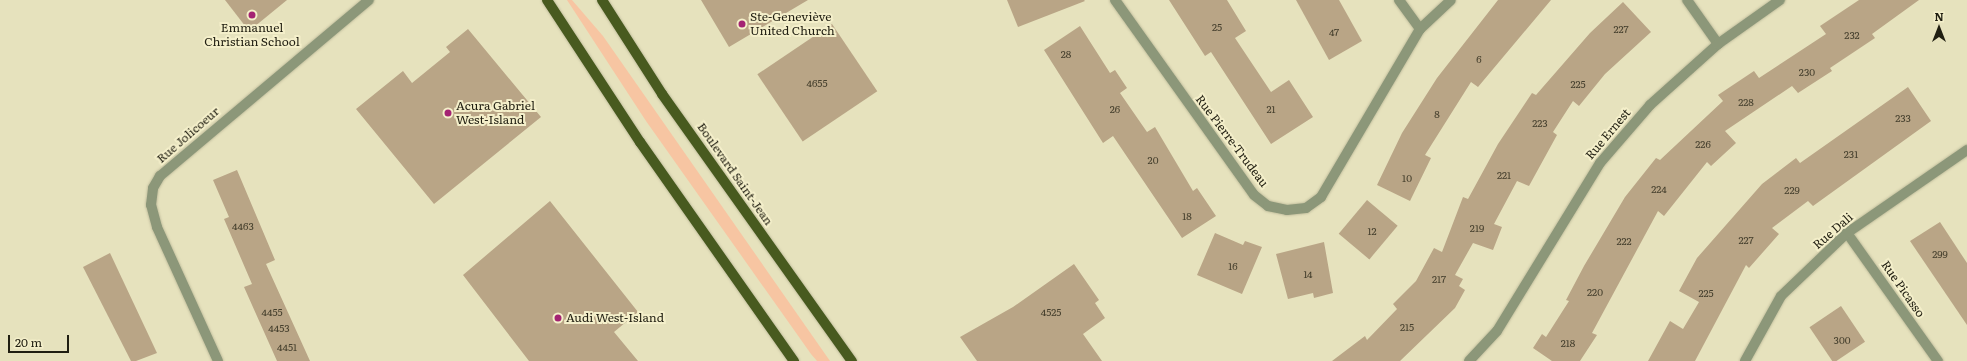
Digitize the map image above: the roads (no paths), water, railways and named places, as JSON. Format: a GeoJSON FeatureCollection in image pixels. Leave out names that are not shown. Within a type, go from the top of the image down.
{"type":"FeatureCollection","features":[{"type":"Feature","properties":{"kind":"main road"},"geometry":{"type":"LineString","coordinates":[[547,0],[644,148],[794,361]]}},
{"type":"Feature","properties":{"kind":"main road","name":"Boulevard Saint-Jean"},"geometry":{"type":"LineString","coordinates":[[602,0],[662,94],[852,361]]}},
{"type":"Feature","properties":{"kind":"street","name":"Rue Jolicoeur"},"geometry":{"type":"LineString","coordinates":[[218,361],[157,227],[151,205],[153,188],[160,176],[369,0]]}},
{"type":"Feature","properties":{"kind":"street","name":"Rue Pierre-Trudeau"},"geometry":{"type":"LineString","coordinates":[[1115,0],[1254,194],[1268,206],[1287,210],[1306,208],[1321,197],[1420,29],[1451,0]]}},
{"type":"Feature","properties":{"kind":"street"},"geometry":{"type":"LineString","coordinates":[[1399,0],[1420,29]]}},
{"type":"Feature","properties":{"kind":"street"},"geometry":{"type":"LineString","coordinates":[[1687,0],[1718,44]]}},
{"type":"Feature","properties":{"kind":"street","name":"Rue Ernest"},"geometry":{"type":"LineString","coordinates":[[1469,361],[1498,331],[1600,163],[1650,105],[1718,44],[1780,0]]}},
{"type":"Feature","properties":{"kind":"street","name":"Rue Dali"},"geometry":{"type":"LineString","coordinates":[[1745,361],[1781,296],[1847,233],[1967,150]]}},
{"type":"Feature","properties":{"kind":"street","name":"Rue Picasso"},"geometry":{"type":"LineString","coordinates":[[1847,233],[1938,361]]}},
{"type":"Feature","properties":{"kind":"place","name":"Emmanuel Christian School"},"geometry":{"type":"Point","coordinates":[252,15]}},
{"type":"Feature","properties":{"kind":"place","name":"Ste-Geneviève United Church"},"geometry":{"type":"Point","coordinates":[742,24]}},
{"type":"Feature","properties":{"kind":"place","name":"Acura Gabriel West-Island"},"geometry":{"type":"Point","coordinates":[448,113]}},
{"type":"Feature","properties":{"kind":"place","name":"Audi West-Island"},"geometry":{"type":"Point","coordinates":[558,318]}}]}
